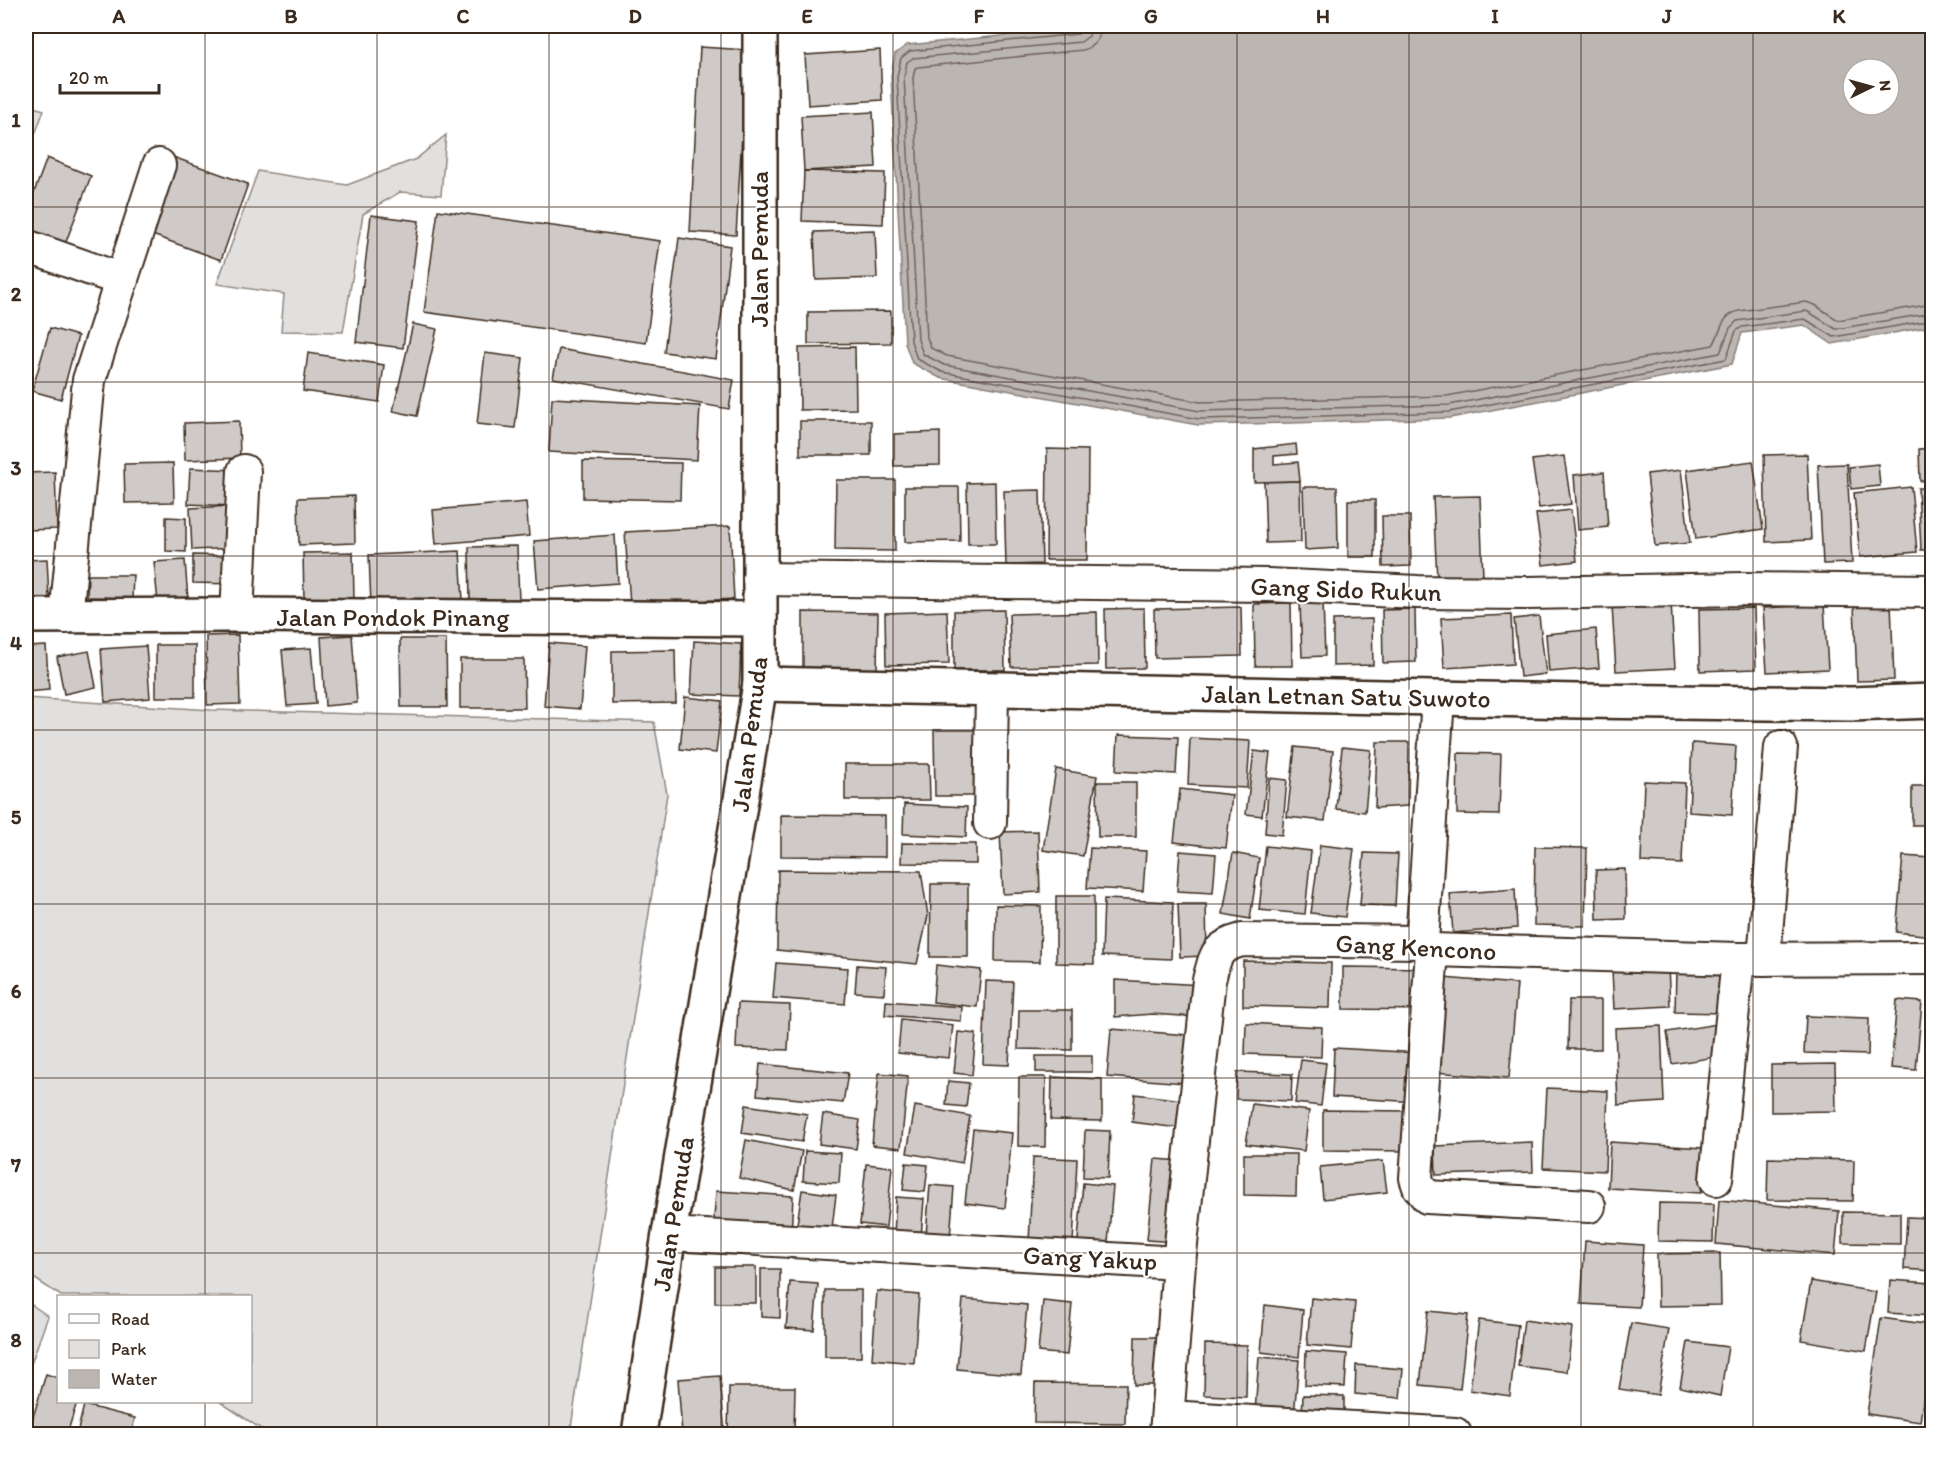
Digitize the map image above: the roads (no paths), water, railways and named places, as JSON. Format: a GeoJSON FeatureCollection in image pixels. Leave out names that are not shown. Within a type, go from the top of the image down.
{"type":"FeatureCollection","features":[{"type":"Feature","properties":{"kind":"main road","name":"Jalan Pemuda"},"geometry":{"type":"LineString","coordinates":[[639,1434],[669,1234],[760,684],[760,26]]}},
{"type":"Feature","properties":{"kind":"main road","name":"Jalan Pondok Pinang"},"geometry":{"type":"LineString","coordinates":[[26,616],[237,615],[760,619]]}},
{"type":"Feature","properties":{"kind":"main road","name":"Jalan Letnan Satu Suwoto"},"geometry":{"type":"LineString","coordinates":[[760,684],[1851,704],[1932,701]]}},
{"type":"Feature","properties":{"kind":"street"},"geometry":{"type":"LineString","coordinates":[[66,616],[89,380],[159,165]]}},
{"type":"Feature","properties":{"kind":"street"},"geometry":{"type":"LineString","coordinates":[[26,246],[122,280]]}},
{"type":"Feature","properties":{"kind":"street"},"geometry":{"type":"LineString","coordinates":[[237,615],[244,471]]}},
{"type":"Feature","properties":{"kind":"street","name":"Gang Sido Rukun"},"geometry":{"type":"LineString","coordinates":[[759,579],[1268,585],[1527,593],[1744,589],[1932,591]]}},
{"type":"Feature","properties":{"kind":"street"},"geometry":{"type":"LineString","coordinates":[[990,823],[993,690]]}},
{"type":"Feature","properties":{"kind":"street"},"geometry":{"type":"LineString","coordinates":[[1438,698],[1416,1178],[1419,1187],[1427,1197],[1589,1206]]}},
{"type":"Feature","properties":{"kind":"street"},"geometry":{"type":"LineString","coordinates":[[1716,1179],[1751,959],[1781,747]]}},
{"type":"Feature","properties":{"kind":"street","name":"Gang Kencono"},"geometry":{"type":"LineString","coordinates":[[1179,1263],[1209,980],[1215,957],[1225,945],[1242,940],[1751,959],[1932,958]]}},
{"type":"Feature","properties":{"kind":"street","name":"Gang Yakup"},"geometry":{"type":"LineString","coordinates":[[669,1234],[1179,1263],[1167,1426],[1455,1434]]}},
{"type":"Feature","properties":{"kind":"water"},"geometry":{"type":"Polygon","coordinates":[[[1108,26],[1932,26],[1932,326],[1832,344],[1804,325],[1742,333],[1732,364],[1450,418],[1198,425],[940,378],[912,363],[905,343],[891,76],[895,54],[907,45],[1108,26]]]}}]}
